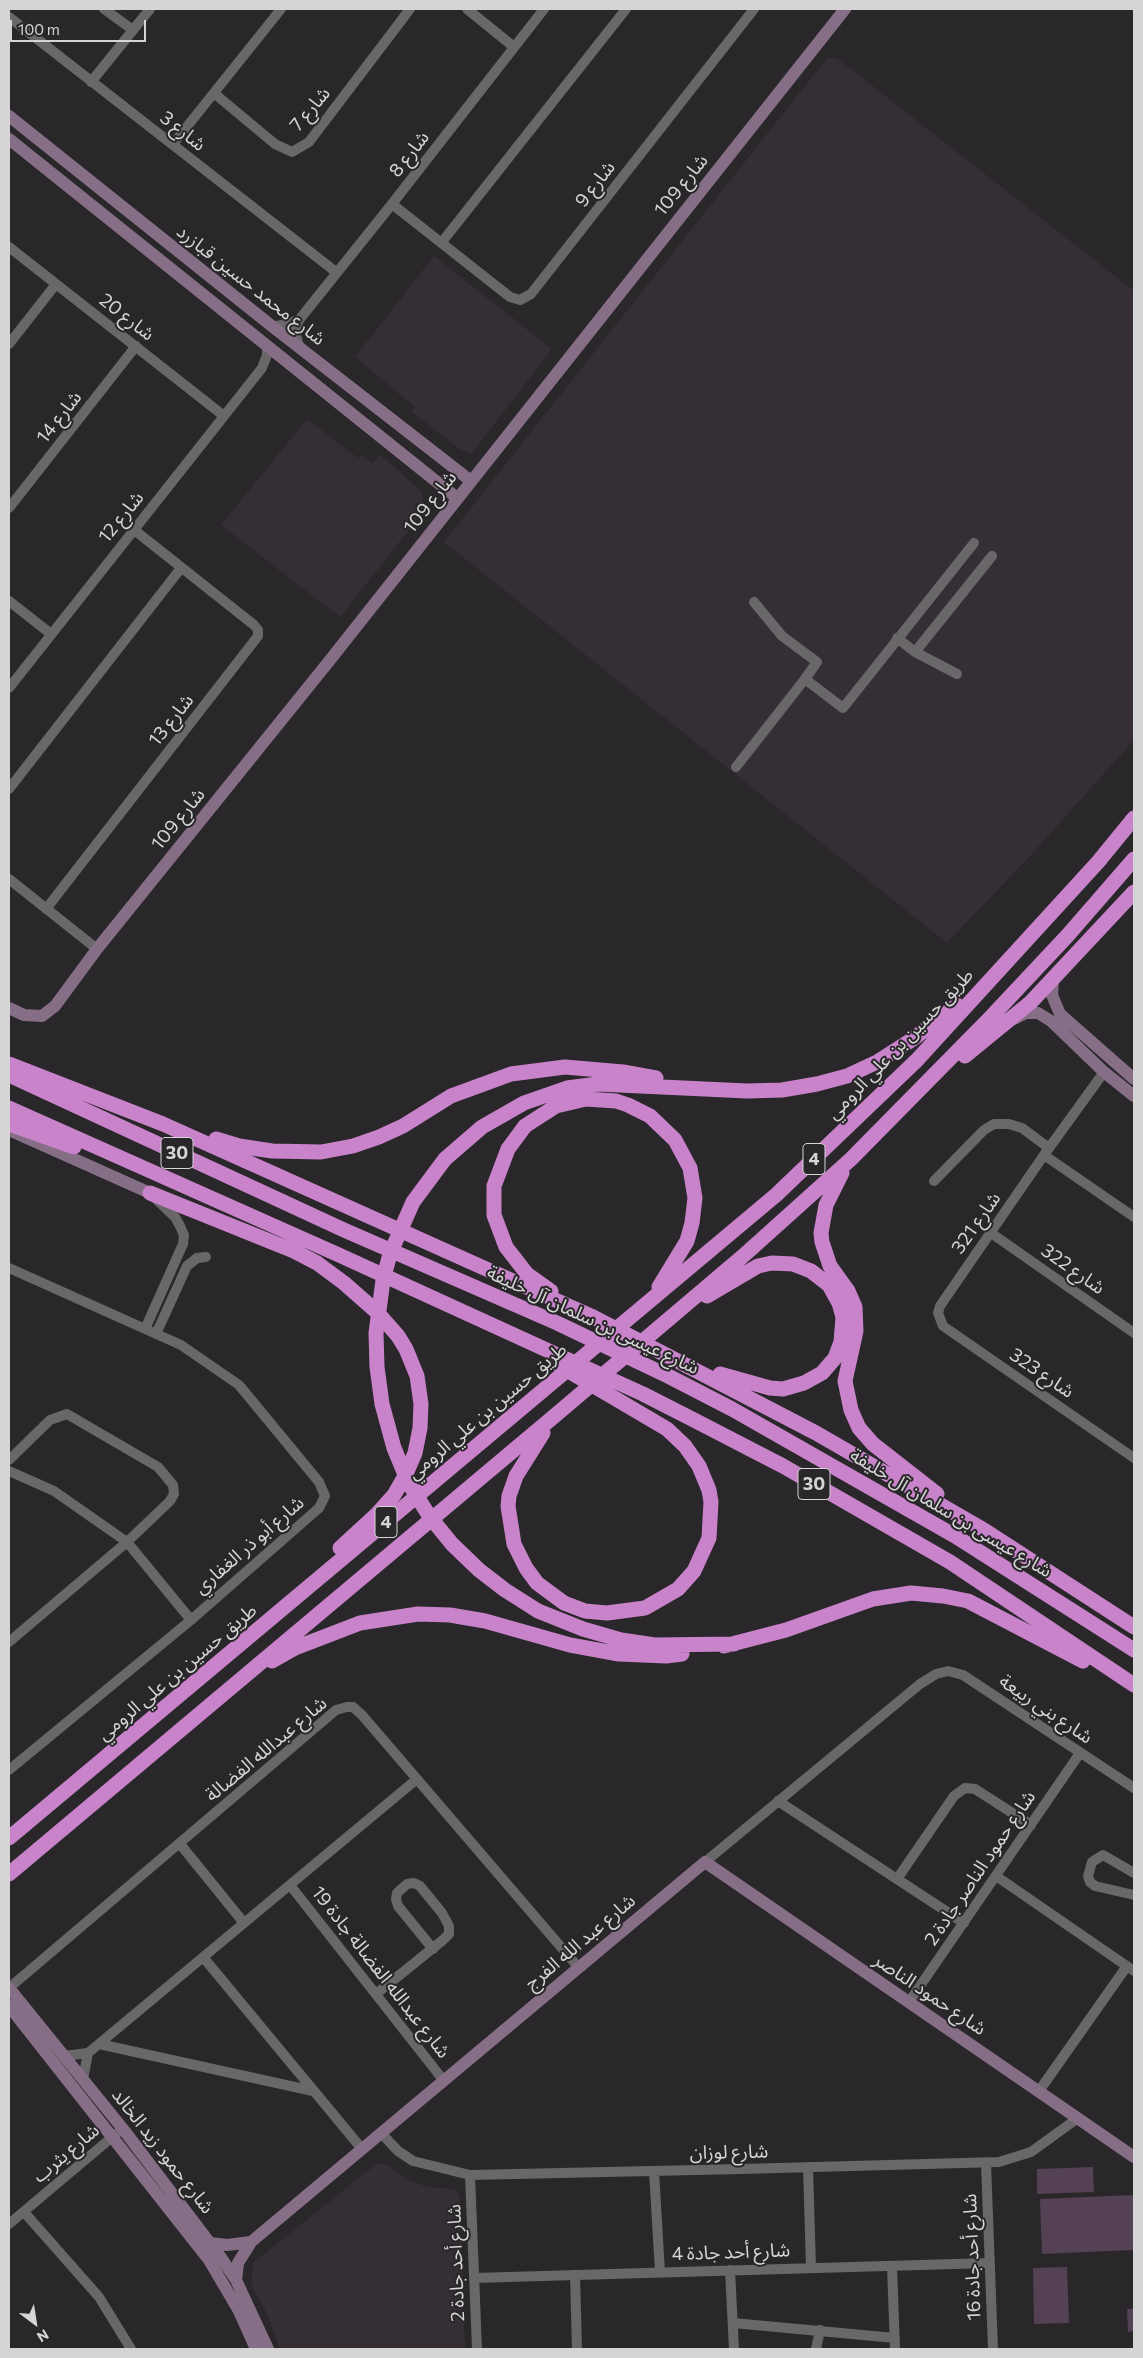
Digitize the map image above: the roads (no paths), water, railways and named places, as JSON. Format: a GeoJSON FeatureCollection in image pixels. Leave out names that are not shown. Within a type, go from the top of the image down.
{"type":"FeatureCollection","features":[{"type":"Feature","properties":{"kind":"highway","name":"طريق حسين بن علي الرومي"},"geometry":{"type":"LineString","coordinates":[[9,1838],[776,1195],[917,1060],[1098,862],[1134,818]]}},
{"type":"Feature","properties":{"kind":"highway","name":"4"},"geometry":{"type":"LineString","coordinates":[[9,1874],[238,1680],[558,1414],[851,1159],[920,1090],[1068,934],[1134,858]]}},
{"type":"Feature","properties":{"kind":"highway"},"geometry":{"type":"LineString","coordinates":[[920,1090],[1007,1023],[1053,980],[1134,892]]}},
{"type":"Feature","properties":{"kind":"highway"},"geometry":{"type":"LineString","coordinates":[[734,1644],[679,1646],[638,1643],[583,1629],[538,1610],[505,1590],[472,1564],[442,1532],[418,1499],[399,1462],[384,1416],[378,1377],[376,1333],[383,1280],[392,1247],[413,1202],[432,1174],[467,1138],[496,1118],[524,1103],[567,1088],[617,1084],[747,1091],[782,1090],[817,1084],[847,1076],[877,1062],[913,1039],[990,980]]}},
{"type":"Feature","properties":{"kind":"highway"},"geometry":{"type":"LineString","coordinates":[[9,1064],[163,1124],[591,1316],[816,1433],[984,1530],[1134,1627]]}},
{"type":"Feature","properties":{"kind":"highway"},"geometry":{"type":"LineString","coordinates":[[163,1124],[247,1148],[306,1153],[336,1149],[368,1141],[391,1132],[436,1105],[468,1089],[504,1076],[529,1071],[565,1067],[602,1070],[650,1077],[706,1089]]}},
{"type":"Feature","properties":{"kind":"highway","name":"شارع عيسى بن سلمان آل خليفة"},"geometry":{"type":"LineString","coordinates":[[9,1075],[344,1230],[557,1323],[732,1409],[955,1536],[1134,1650]]}},
{"type":"Feature","properties":{"kind":"highway"},"geometry":{"type":"LineString","coordinates":[[591,1316],[538,1282],[519,1266],[501,1238],[493,1204],[494,1186],[500,1167],[519,1133],[540,1114],[556,1106],[576,1101],[604,1099],[640,1110],[670,1133],[682,1150],[690,1168],[695,1186],[695,1206],[686,1242],[668,1275],[644,1306]]}},
{"type":"Feature","properties":{"kind":"highway","name":"30"},"geometry":{"type":"LineString","coordinates":[[9,1108],[642,1394],[783,1466],[950,1562],[1134,1686]]}},
{"type":"Feature","properties":{"kind":"highway"},"geometry":{"type":"LineString","coordinates":[[9,1124],[179,1184]]}},
{"type":"Feature","properties":{"kind":"highway"},"geometry":{"type":"LineString","coordinates":[[851,1159],[826,1205],[821,1233],[830,1266],[848,1291],[855,1307],[856,1331],[845,1381],[850,1410],[859,1428],[873,1444],[984,1530]]}},
{"type":"Feature","properties":{"kind":"highway"},"geometry":{"type":"LineString","coordinates":[[150,1193],[294,1251],[331,1272],[377,1312],[398,1336],[413,1364],[420,1391],[422,1417],[418,1441],[411,1464],[394,1494],[377,1514],[213,1667]]}},
{"type":"Feature","properties":{"kind":"highway"},"geometry":{"type":"LineString","coordinates":[[664,1323],[742,1274],[758,1266],[772,1263],[793,1264],[816,1274],[833,1291],[841,1309],[842,1335],[835,1358],[822,1373],[797,1386],[783,1389],[764,1387],[674,1358]]}},
{"type":"Feature","properties":{"kind":"highway"},"geometry":{"type":"LineString","coordinates":[[474,1318],[654,1420],[675,1437],[693,1456],[705,1477],[709,1490],[711,1514],[709,1538],[694,1571],[669,1596],[645,1608],[631,1612],[607,1613],[585,1611],[564,1603],[550,1594],[537,1584],[526,1568],[512,1534],[509,1496],[520,1468],[558,1414]]}},
{"type":"Feature","properties":{"kind":"highway"},"geometry":{"type":"LineString","coordinates":[[238,1680],[296,1648],[330,1633],[360,1623],[418,1614],[450,1615],[485,1621],[570,1645],[619,1654],[666,1656],[734,1644],[786,1630],[873,1599],[898,1594],[943,1596],[979,1606],[1134,1686]]}},
{"type":"Feature","properties":{"kind":"street"},"geometry":{"type":"LineString","coordinates":[[104,9],[133,30]]}},
{"type":"Feature","properties":{"kind":"street"},"geometry":{"type":"LineString","coordinates":[[91,82],[150,9]]}},
{"type":"Feature","properties":{"kind":"street"},"geometry":{"type":"LineString","coordinates":[[173,144],[215,94],[281,9]]}},
{"type":"Feature","properties":{"kind":"street","name":"شارع 7"},"geometry":{"type":"LineString","coordinates":[[215,94],[275,144],[292,152],[309,142],[410,9]]}},
{"type":"Feature","properties":{"kind":"street"},"geometry":{"type":"LineString","coordinates":[[467,9],[514,47]]}},
{"type":"Feature","properties":{"kind":"street","name":"شارع 8"},"geometry":{"type":"LineString","coordinates":[[299,320],[544,9]]}},
{"type":"Feature","properties":{"kind":"street"},"geometry":{"type":"LineString","coordinates":[[442,242],[626,9]]}},
{"type":"Feature","properties":{"kind":"street","name":"شارع 9"},"geometry":{"type":"LineString","coordinates":[[392,204],[510,297],[520,300],[531,294],[754,9]]}},
{"type":"Feature","properties":{"kind":"street","name":"شارع 109"},"geometry":{"type":"LineString","coordinates":[[9,1008],[24,1015],[42,1016],[55,1006],[97,950],[845,9]]}},
{"type":"Feature","properties":{"kind":"street","name":"شارع 3"},"geometry":{"type":"LineString","coordinates":[[9,18],[336,272]]}},
{"type":"Feature","properties":{"kind":"street"},"geometry":{"type":"LineString","coordinates":[[9,116],[13,126],[9,129]]}},
{"type":"Feature","properties":{"kind":"street","name":"شارع محمد حسين قبازرد"},"geometry":{"type":"LineString","coordinates":[[9,116],[273,327],[471,481]]}},
{"type":"Feature","properties":{"kind":"street"},"geometry":{"type":"LineString","coordinates":[[23,150],[19,141],[25,138],[55,162],[72,166]]}},
{"type":"Feature","properties":{"kind":"street","name":"شارع محمد حسين قبازرد"},"geometry":{"type":"LineString","coordinates":[[9,139],[457,498]]}},
{"type":"Feature","properties":{"kind":"street","name":"شارع 20"},"geometry":{"type":"LineString","coordinates":[[9,247],[224,416]]}},
{"type":"Feature","properties":{"kind":"street"},"geometry":{"type":"LineString","coordinates":[[9,344],[56,284]]}},
{"type":"Feature","properties":{"kind":"street"},"geometry":{"type":"LineString","coordinates":[[273,327],[284,326],[299,320]]}},
{"type":"Feature","properties":{"kind":"street"},"geometry":{"type":"LineString","coordinates":[[299,320],[295,336],[299,347]]}},
{"type":"Feature","properties":{"kind":"street","name":"شارع 14"},"geometry":{"type":"LineString","coordinates":[[9,508],[136,346]]}},
{"type":"Feature","properties":{"kind":"street","name":"شارع 12"},"geometry":{"type":"LineString","coordinates":[[9,688],[262,368],[267,355],[267,346]]}},
{"type":"Feature","properties":{"kind":"street"},"geometry":{"type":"LineString","coordinates":[[262,368],[276,362],[287,361]]}},
{"type":"Feature","properties":{"kind":"street"},"geometry":{"type":"LineString","coordinates":[[345,407],[373,424],[421,460],[426,458],[425,446]]}},
{"type":"Feature","properties":{"kind":"street","name":"شارع 13"},"geometry":{"type":"LineString","coordinates":[[46,909],[258,636],[258,630],[254,625],[133,529]]}},
{"type":"Feature","properties":{"kind":"street"},"geometry":{"type":"LineString","coordinates":[[805,679],[843,708],[974,543]]}},
{"type":"Feature","properties":{"kind":"street"},"geometry":{"type":"LineString","coordinates":[[915,652],[992,556]]}},
{"type":"Feature","properties":{"kind":"street"},"geometry":{"type":"LineString","coordinates":[[9,789],[181,568]]}},
{"type":"Feature","properties":{"kind":"street"},"geometry":{"type":"LineString","coordinates":[[9,601],[51,634]]}},
{"type":"Feature","properties":{"kind":"street"},"geometry":{"type":"LineString","coordinates":[[736,768],[817,662],[782,636],[754,602]]}},
{"type":"Feature","properties":{"kind":"street"},"geometry":{"type":"LineString","coordinates":[[897,638],[915,652],[956,674]]}},
{"type":"Feature","properties":{"kind":"street"},"geometry":{"type":"LineString","coordinates":[[9,879],[97,950]]}},
{"type":"Feature","properties":{"kind":"street"},"geometry":{"type":"LineString","coordinates":[[1053,980],[1052,995],[1060,1014],[1134,1079]]}},
{"type":"Feature","properties":{"kind":"street"},"geometry":{"type":"LineString","coordinates":[[1007,1023],[1026,1013],[1038,1013],[1051,1021],[1104,1072],[1134,1096]]}},
{"type":"Feature","properties":{"kind":"street","name":"شارع 321"},"geometry":{"type":"LineString","coordinates":[[938,1313],[940,1306],[1104,1072]]}},
{"type":"Feature","properties":{"kind":"street"},"geometry":{"type":"LineString","coordinates":[[934,1181],[984,1130],[994,1124],[1009,1124],[1022,1128],[1047,1151],[1134,1218]]}},
{"type":"Feature","properties":{"kind":"street"},"geometry":{"type":"LineString","coordinates":[[9,1130],[150,1193],[175,1217],[184,1235],[183,1244],[145,1329]]}},
{"type":"Feature","properties":{"kind":"street","name":"شارع 322"},"geometry":{"type":"LineString","coordinates":[[991,1233],[1134,1333]]}},
{"type":"Feature","properties":{"kind":"street"},"geometry":{"type":"LineString","coordinates":[[156,1334],[187,1266],[193,1260],[204,1257],[189,1257],[176,1262]]}},
{"type":"Feature","properties":{"kind":"street","name":"شارع أبو ذر الغفاري"},"geometry":{"type":"LineString","coordinates":[[9,1268],[181,1345],[239,1385],[319,1482],[325,1496],[319,1508],[191,1620],[9,1770]]}},
{"type":"Feature","properties":{"kind":"street","name":"شارع 323"},"geometry":{"type":"LineString","coordinates":[[938,1313],[943,1326],[1134,1458]]}},
{"type":"Feature","properties":{"kind":"street"},"geometry":{"type":"LineString","coordinates":[[9,1460],[50,1420],[67,1414],[158,1467],[173,1485],[174,1494],[170,1501],[127,1542],[9,1642]]}},
{"type":"Feature","properties":{"kind":"street"},"geometry":{"type":"LineString","coordinates":[[9,1471],[54,1491],[127,1542],[191,1620]]}},
{"type":"Feature","properties":{"kind":"street","name":"شارع بني ربيعة"},"geometry":{"type":"LineString","coordinates":[[936,1674],[948,1671],[963,1675],[1134,1788]]}},
{"type":"Feature","properties":{"kind":"street","name":"شارع عبد الله الفرج"},"geometry":{"type":"LineString","coordinates":[[236,2280],[238,2263],[251,2242],[873,1722],[936,1674]]}},
{"type":"Feature","properties":{"kind":"street","name":"شارع عبدالله الفضالة"},"geometry":{"type":"LineString","coordinates":[[9,1988],[336,1710],[347,1706],[353,1707],[362,1715],[579,1968]]}},
{"type":"Feature","properties":{"kind":"street","name":"شارع حمود الناصر جادة 2"},"geometry":{"type":"LineString","coordinates":[[909,2002],[1080,1753]]}},
{"type":"Feature","properties":{"kind":"street"},"geometry":{"type":"LineString","coordinates":[[83,2079],[88,2054],[99,2044],[417,1779]]}},
{"type":"Feature","properties":{"kind":"street"},"geometry":{"type":"LineString","coordinates":[[897,1879],[954,1796],[965,1788],[975,1789],[1031,1825]]}},
{"type":"Feature","properties":{"kind":"street"},"geometry":{"type":"LineString","coordinates":[[778,1801],[964,1922]]}},
{"type":"Feature","properties":{"kind":"street"},"geometry":{"type":"LineString","coordinates":[[180,1844],[244,1923]]}},
{"type":"Feature","properties":{"kind":"street"},"geometry":{"type":"LineString","coordinates":[[1134,1873],[1103,1855],[1092,1862],[1088,1876],[1090,1882],[1095,1886],[1134,1895]]}},
{"type":"Feature","properties":{"kind":"street","name":"شارع حمود الناصر"},"geometry":{"type":"LineString","coordinates":[[705,1862],[1134,2157]]}},
{"type":"Feature","properties":{"kind":"street"},"geometry":{"type":"LineString","coordinates":[[996,1876],[1130,1969],[1039,2091]]}},
{"type":"Feature","properties":{"kind":"street"},"geometry":{"type":"LineString","coordinates":[[376,1994],[433,1949],[449,1934],[448,1926],[442,1913],[420,1886],[414,1883],[407,1884],[397,1894],[398,1906],[433,1949]]}},
{"type":"Feature","properties":{"kind":"street","name":"شارع عبدالله الفضالة جادة 19"},"geometry":{"type":"LineString","coordinates":[[290,1885],[444,2081]]}},
{"type":"Feature","properties":{"kind":"street"},"geometry":{"type":"LineString","coordinates":[[203,1957],[362,2149]]}},
{"type":"Feature","properties":{"kind":"street","name":"شارع حمود زيد الخالد"},"geometry":{"type":"LineString","coordinates":[[9,1988],[123,2129],[210,2243],[236,2280],[268,2349]]}},
{"type":"Feature","properties":{"kind":"street","name":"شارع حمود زيد الخالد"},"geometry":{"type":"LineString","coordinates":[[9,2006],[209,2260],[239,2311],[256,2349]]}},
{"type":"Feature","properties":{"kind":"street"},"geometry":{"type":"LineString","coordinates":[[99,2044],[313,2091]]}},
{"type":"Feature","properties":{"kind":"street"},"geometry":{"type":"LineString","coordinates":[[64,2056],[88,2054]]}},
{"type":"Feature","properties":{"kind":"street","name":"شارع لوزان"},"geometry":{"type":"LineString","coordinates":[[381,2133],[398,2151],[413,2160],[470,2174],[654,2171],[986,2163],[1016,2158],[1032,2152],[1078,2118]]}},
{"type":"Feature","properties":{"kind":"street","name":"شارع يثرب"},"geometry":{"type":"LineString","coordinates":[[9,2224],[123,2129]]}},
{"type":"Feature","properties":{"kind":"street","name":"شارع أحد جادة 16"},"geometry":{"type":"LineString","coordinates":[[986,2163],[993,2349]]}},
{"type":"Feature","properties":{"kind":"street"},"geometry":{"type":"LineString","coordinates":[[808,2167],[811,2267]]}},
{"type":"Feature","properties":{"kind":"street"},"geometry":{"type":"LineString","coordinates":[[654,2171],[660,2272]]}},
{"type":"Feature","properties":{"kind":"street","name":"شارع أحد جادة 2"},"geometry":{"type":"LineString","coordinates":[[470,2174],[477,2349]]}},
{"type":"Feature","properties":{"kind":"street"},"geometry":{"type":"LineString","coordinates":[[24,2212],[99,2298],[131,2349]]}},
{"type":"Feature","properties":{"kind":"street"},"geometry":{"type":"LineString","coordinates":[[210,2243],[226,2245],[251,2242]]}},
{"type":"Feature","properties":{"kind":"street","name":"شارع أحد جادة 4"},"geometry":{"type":"LineString","coordinates":[[474,2278],[989,2263]]}},
{"type":"Feature","properties":{"kind":"street"},"geometry":{"type":"LineString","coordinates":[[892,2266],[895,2349]]}},
{"type":"Feature","properties":{"kind":"street"},"geometry":{"type":"LineString","coordinates":[[730,2270],[734,2349]]}},
{"type":"Feature","properties":{"kind":"street"},"geometry":{"type":"LineString","coordinates":[[574,2275],[577,2349]]}},
{"type":"Feature","properties":{"kind":"street"},"geometry":{"type":"LineString","coordinates":[[732,2324],[820,2330],[895,2338]]}},
{"type":"Feature","properties":{"kind":"street"},"geometry":{"type":"LineString","coordinates":[[816,2349],[820,2330]]}}]}
